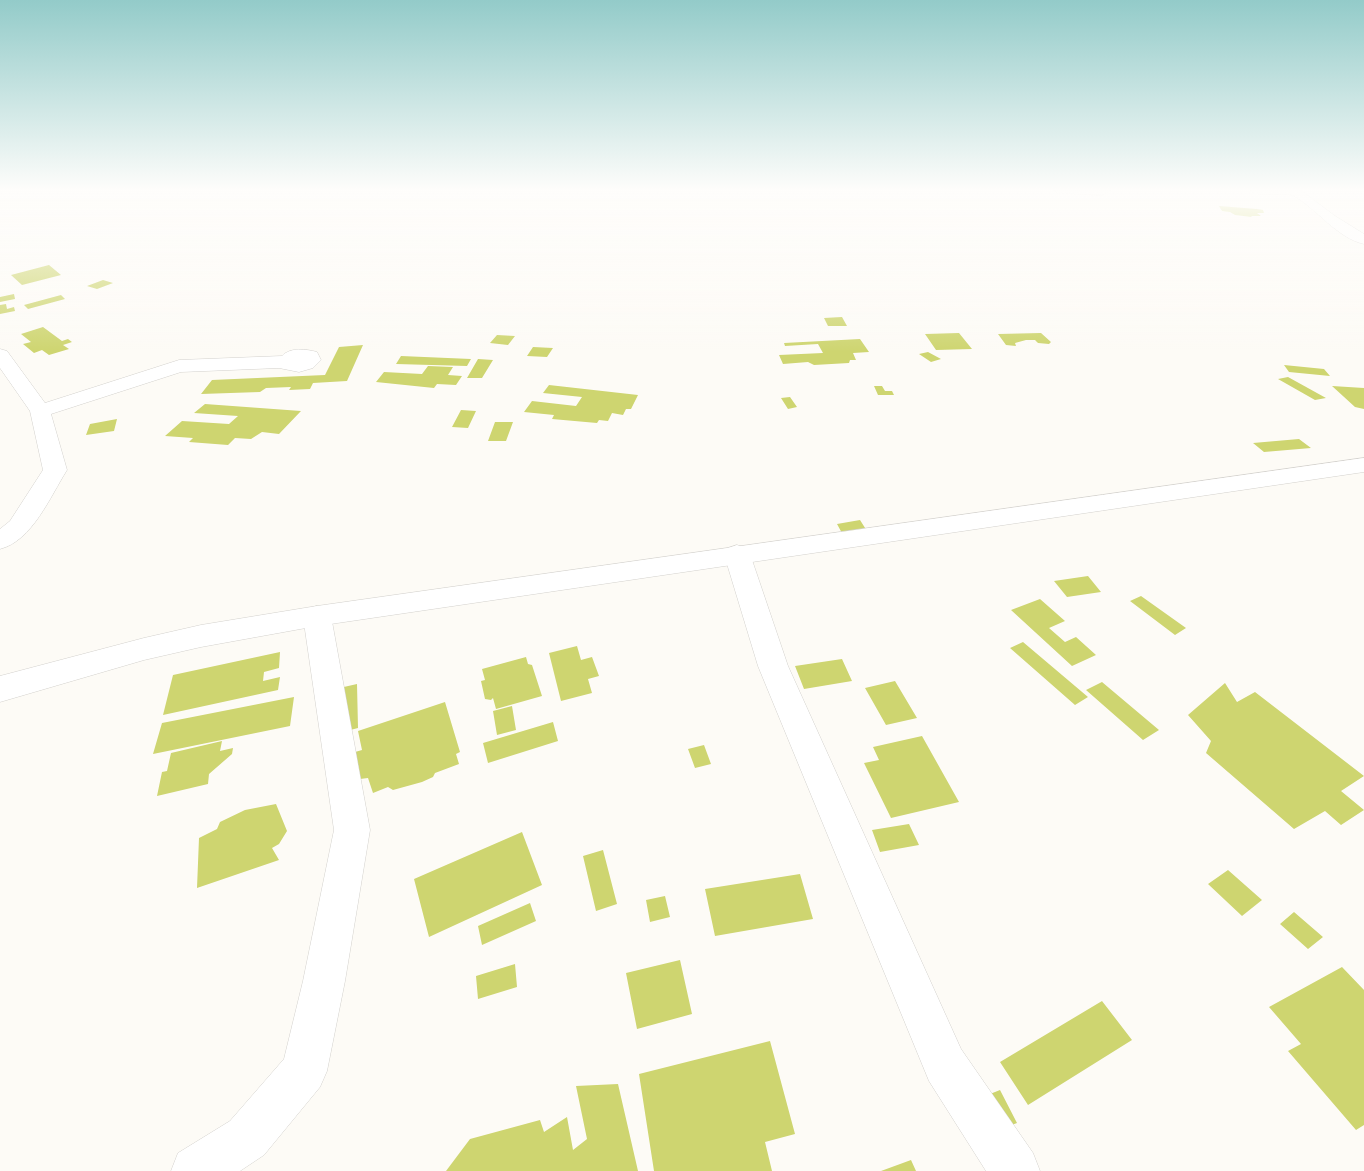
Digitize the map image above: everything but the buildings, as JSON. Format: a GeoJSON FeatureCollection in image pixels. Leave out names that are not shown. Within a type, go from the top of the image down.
{"type":"FeatureCollection","features":[{"type":"Feature","properties":{"kind":"street"},"geometry":{"type":"LineString","coordinates":[[0,356],[40,411],[55,470],[19,527],[0,541]]}},
{"type":"Feature","properties":{"kind":"street"},"geometry":{"type":"LineString","coordinates":[[40,411],[179,366],[286,362]]}},
{"type":"Feature","properties":{"kind":"street"},"geometry":{"type":"LineString","coordinates":[[0,689],[144,649],[201,636],[317,616],[1364,465]]}},
{"type":"Feature","properties":{"kind":"street"},"geometry":{"type":"LineString","coordinates":[[737,554],[773,666],[945,1065],[1015,1171]]}},
{"type":"Feature","properties":{"kind":"street"},"geometry":{"type":"LineString","coordinates":[[196,1171],[247,1138],[304,1071],[324,981],[352,830],[317,616]]}}]}
